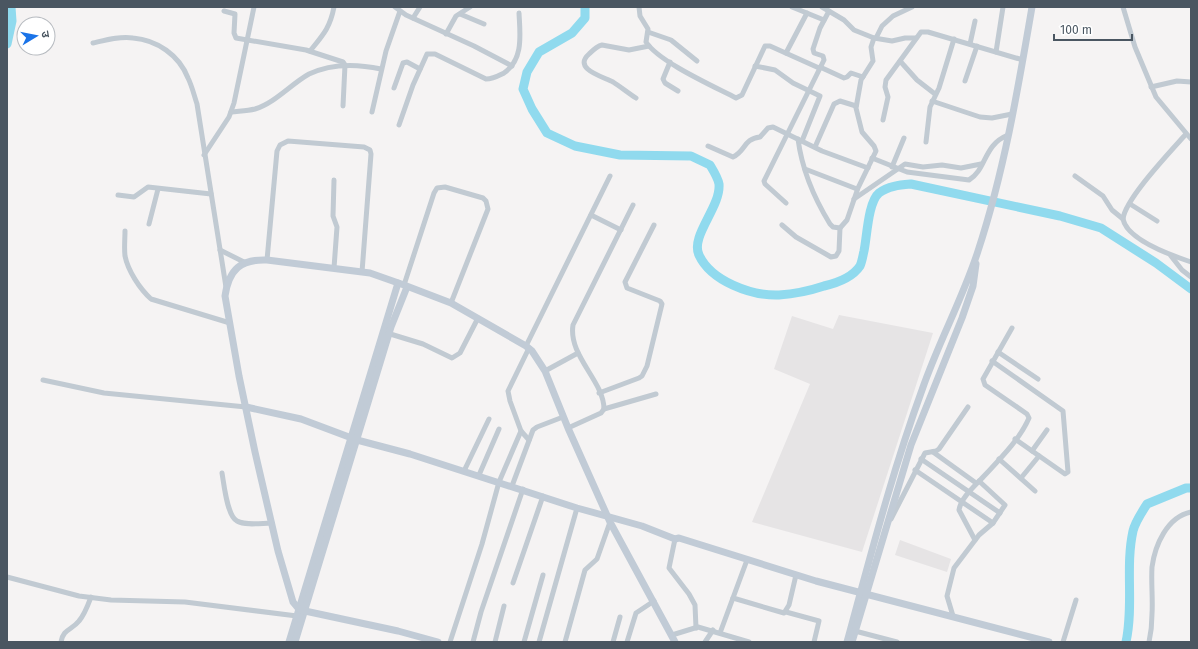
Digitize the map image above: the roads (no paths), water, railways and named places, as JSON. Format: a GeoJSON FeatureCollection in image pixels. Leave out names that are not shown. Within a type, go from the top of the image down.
{"type":"FeatureCollection","features":[{"type":"Feature","properties":{"kind":"street"},"geometry":{"type":"LineString","coordinates":[[204,155],[231,112],[237,95],[254,7]]}},
{"type":"Feature","properties":{"kind":"street"},"geometry":{"type":"LineString","coordinates":[[310,51],[324,35],[330,23],[334,7]]}},
{"type":"Feature","properties":{"kind":"street"},"geometry":{"type":"LineString","coordinates":[[395,7],[413,18],[512,66]]}},
{"type":"Feature","properties":{"kind":"street"},"geometry":{"type":"LineString","coordinates":[[413,18],[420,7]]}},
{"type":"Feature","properties":{"kind":"street"},"geometry":{"type":"LineString","coordinates":[[446,34],[454,19],[470,7]]}},
{"type":"Feature","properties":{"kind":"street"},"geometry":{"type":"LineString","coordinates":[[639,7],[640,16],[648,32],[671,40],[697,61]]}},
{"type":"Feature","properties":{"kind":"street"},"geometry":{"type":"LineString","coordinates":[[792,7],[802,9],[824,20]]}},
{"type":"Feature","properties":{"kind":"street"},"geometry":{"type":"LineString","coordinates":[[822,7],[844,20],[854,30],[875,38],[892,41],[905,38],[916,38]]}},
{"type":"Feature","properties":{"kind":"street"},"geometry":{"type":"LineString","coordinates":[[782,225],[796,237],[831,257],[836,256],[839,251],[840,228],[847,220],[857,189],[868,168],[875,148],[860,129],[856,106],[863,77],[873,61],[871,47],[875,38],[888,21],[905,8],[912,7]]}},
{"type":"Feature","properties":{"kind":"street"},"geometry":{"type":"LineString","coordinates":[[996,52],[1003,7]]}},
{"type":"Feature","properties":{"kind":"street"},"geometry":{"type":"LineString","coordinates":[[852,642],[898,461],[922,388],[946,334],[978,252],[1002,166],[1032,7]]}},
{"type":"Feature","properties":{"kind":"street"},"geometry":{"type":"LineString","coordinates":[[1002,166],[1009,152],[1037,7]]}},
{"type":"Feature","properties":{"kind":"street"},"geometry":{"type":"LineString","coordinates":[[1123,7],[1135,47],[1151,87],[1162,107],[1191,139]]}},
{"type":"Feature","properties":{"kind":"street"},"geometry":{"type":"LineString","coordinates":[[224,10],[235,14],[234,36],[248,41],[310,51],[343,62],[345,65]]}},
{"type":"Feature","properties":{"kind":"street"},"geometry":{"type":"LineString","coordinates":[[372,112],[381,69],[400,11]]}},
{"type":"Feature","properties":{"kind":"street"},"geometry":{"type":"LineString","coordinates":[[786,203],[765,184],[764,181],[820,68],[824,57],[814,53],[813,49],[829,11]]}},
{"type":"Feature","properties":{"kind":"street"},"geometry":{"type":"LineString","coordinates":[[399,125],[426,55],[430,53],[486,79],[499,76],[512,66],[519,50],[519,13]]}},
{"type":"Feature","properties":{"kind":"street"},"geometry":{"type":"LineString","coordinates":[[786,53],[808,13]]}},
{"type":"Feature","properties":{"kind":"street"},"geometry":{"type":"LineString","coordinates":[[460,14],[484,24]]}},
{"type":"Feature","properties":{"kind":"street"},"geometry":{"type":"LineString","coordinates":[[970,44],[975,20]]}},
{"type":"Feature","properties":{"kind":"street"},"geometry":{"type":"LineString","coordinates":[[883,120],[888,97],[885,84],[921,32],[925,31],[1023,60]]}},
{"type":"Feature","properties":{"kind":"street"},"geometry":{"type":"LineString","coordinates":[[648,32],[645,38],[649,46],[657,54],[716,88],[738,98],[742,95],[765,46],[770,46],[844,78],[851,73],[863,77]]}},
{"type":"Feature","properties":{"kind":"street"},"geometry":{"type":"LineString","coordinates":[[93,43],[133,38],[153,43],[165,48],[176,58],[188,76],[197,104],[226,288],[225,296],[246,407],[272,523],[292,599],[300,612],[294,642]]}},
{"type":"Feature","properties":{"kind":"street"},"geometry":{"type":"LineString","coordinates":[[926,142],[929,113],[932,101],[936,94],[954,39]]}},
{"type":"Feature","properties":{"kind":"street"},"geometry":{"type":"LineString","coordinates":[[636,98],[613,82],[590,72],[586,67],[584,60],[586,56],[602,45],[629,50],[649,46]]}},
{"type":"Feature","properties":{"kind":"street"},"geometry":{"type":"LineString","coordinates":[[965,81],[976,46]]}},
{"type":"Feature","properties":{"kind":"street"},"geometry":{"type":"LineString","coordinates":[[900,61],[917,80],[936,94]]}},
{"type":"Feature","properties":{"kind":"street"},"geometry":{"type":"LineString","coordinates":[[394,88],[402,63],[407,62],[420,69]]}},
{"type":"Feature","properties":{"kind":"street"},"geometry":{"type":"LineString","coordinates":[[670,62],[663,79],[665,83],[678,91]]}},
{"type":"Feature","properties":{"kind":"street"},"geometry":{"type":"LineString","coordinates":[[231,112],[255,109],[264,105],[309,74],[345,65],[366,66],[381,69]]}},
{"type":"Feature","properties":{"kind":"street"},"geometry":{"type":"LineString","coordinates":[[343,106],[345,65]]}},
{"type":"Feature","properties":{"kind":"street"},"geometry":{"type":"LineString","coordinates":[[755,66],[775,70],[793,83],[819,94],[820,98],[800,140],[805,169],[814,194],[830,224],[833,227],[840,228]]}},
{"type":"Feature","properties":{"kind":"street"},"geometry":{"type":"LineString","coordinates":[[1151,87],[1177,81],[1191,82]]}},
{"type":"Feature","properties":{"kind":"street"},"geometry":{"type":"LineString","coordinates":[[815,147],[834,104],[840,101],[856,106]]}},
{"type":"Feature","properties":{"kind":"street"},"geometry":{"type":"LineString","coordinates":[[932,101],[985,118],[1012,114]]}},
{"type":"Feature","properties":{"kind":"street"},"geometry":{"type":"LineString","coordinates":[[708,146],[733,157],[738,154],[748,140],[751,138],[760,137],[768,128],[773,127],[815,147],[868,168]]}},
{"type":"Feature","properties":{"kind":"street"},"geometry":{"type":"LineString","coordinates":[[1123,219],[1130,204],[1146,181],[1186,134]]}},
{"type":"Feature","properties":{"kind":"street"},"geometry":{"type":"LineString","coordinates":[[872,158],[912,174],[965,180],[971,179],[993,144],[999,139],[1008,135]]}},
{"type":"Feature","properties":{"kind":"street"},"geometry":{"type":"LineString","coordinates":[[895,168],[904,138]]}},
{"type":"Feature","properties":{"kind":"street"},"geometry":{"type":"LineString","coordinates":[[267,260],[277,151],[280,145],[288,141],[364,147],[370,150],[371,154],[362,272]]}},
{"type":"Feature","properties":{"kind":"street"},"geometry":{"type":"LineString","coordinates":[[854,199],[895,168],[907,164],[923,167],[942,165],[961,168],[981,164]]}},
{"type":"Feature","properties":{"kind":"street"},"geometry":{"type":"LineString","coordinates":[[805,169],[857,189]]}},
{"type":"Feature","properties":{"kind":"street"},"geometry":{"type":"LineString","coordinates":[[530,440],[521,431],[510,401],[508,390],[610,176]]}},
{"type":"Feature","properties":{"kind":"street"},"geometry":{"type":"LineString","coordinates":[[1075,176],[1103,196],[1112,210],[1123,219],[1126,228],[1142,240],[1170,254],[1191,262]]}},
{"type":"Feature","properties":{"kind":"street"},"geometry":{"type":"LineString","coordinates":[[334,180],[333,216],[337,227],[334,268]]}},
{"type":"Feature","properties":{"kind":"street"},"geometry":{"type":"LineString","coordinates":[[289,642],[320,556],[386,333],[437,188],[445,187],[483,198],[486,201],[488,208],[451,302]]}},
{"type":"Feature","properties":{"kind":"street"},"geometry":{"type":"LineString","coordinates":[[118,195],[134,197],[146,188],[211,194]]}},
{"type":"Feature","properties":{"kind":"street"},"geometry":{"type":"LineString","coordinates":[[149,224],[158,189]]}},
{"type":"Feature","properties":{"kind":"street"},"geometry":{"type":"LineString","coordinates":[[1130,204],[1157,221]]}},
{"type":"Feature","properties":{"kind":"street"},"geometry":{"type":"LineString","coordinates":[[604,409],[599,393],[578,353],[573,336],[573,325],[633,205]]}},
{"type":"Feature","properties":{"kind":"street"},"geometry":{"type":"LineString","coordinates":[[591,215],[621,230]]}},
{"type":"Feature","properties":{"kind":"street"},"geometry":{"type":"LineString","coordinates":[[599,393],[639,378],[648,366],[662,304],[660,301],[627,288],[625,282],[654,225]]}},
{"type":"Feature","properties":{"kind":"street"},"geometry":{"type":"LineString","coordinates":[[125,231],[124,248],[127,262],[142,289],[151,299],[230,323]]}},
{"type":"Feature","properties":{"kind":"street"},"geometry":{"type":"LineString","coordinates":[[220,250],[244,262]]}},
{"type":"Feature","properties":{"kind":"street"},"geometry":{"type":"LineString","coordinates":[[847,642],[887,527],[918,425],[946,359],[973,286],[978,252]]}},
{"type":"Feature","properties":{"kind":"street"},"geometry":{"type":"LineString","coordinates":[[1170,254],[1182,270],[1191,277]]}},
{"type":"Feature","properties":{"kind":"street"},"geometry":{"type":"LineString","coordinates":[[226,288],[234,272],[244,262],[253,260],[267,260],[362,272],[451,302],[528,347],[545,371],[563,417],[609,519],[675,642]]}},
{"type":"Feature","properties":{"kind":"street"},"geometry":{"type":"LineString","coordinates":[[386,333],[423,344],[452,358],[460,353],[478,318]]}},
{"type":"Feature","properties":{"kind":"street"},"geometry":{"type":"LineString","coordinates":[[975,540],[959,510],[969,492],[999,459],[1028,420],[1028,416],[985,385],[983,377],[1012,328]]}},
{"type":"Feature","properties":{"kind":"street"},"geometry":{"type":"LineString","coordinates":[[998,352],[1038,379]]}},
{"type":"Feature","properties":{"kind":"street"},"geometry":{"type":"LineString","coordinates":[[545,371],[578,353]]}},
{"type":"Feature","properties":{"kind":"street"},"geometry":{"type":"LineString","coordinates":[[992,362],[1056,405],[1064,413],[1068,472],[1065,474],[1015,439]]}},
{"type":"Feature","properties":{"kind":"street"},"geometry":{"type":"LineString","coordinates":[[43,380],[104,393],[246,407],[301,419],[354,438],[523,489],[609,519],[675,539],[678,538],[796,575],[863,594],[1049,642]]}},
{"type":"Feature","properties":{"kind":"street"},"geometry":{"type":"LineString","coordinates":[[568,428],[601,413],[604,409],[656,394]]}},
{"type":"Feature","properties":{"kind":"street"},"geometry":{"type":"LineString","coordinates":[[887,527],[921,459],[926,452],[933,452],[938,449],[968,407]]}},
{"type":"Feature","properties":{"kind":"street"},"geometry":{"type":"LineString","coordinates":[[512,486],[530,440],[537,427],[563,417]]}},
{"type":"Feature","properties":{"kind":"street"},"geometry":{"type":"LineString","coordinates":[[464,471],[489,419]]}},
{"type":"Feature","properties":{"kind":"street"},"geometry":{"type":"LineString","coordinates":[[479,476],[498,429]]}},
{"type":"Feature","properties":{"kind":"street"},"geometry":{"type":"LineString","coordinates":[[1032,451],[1047,430]]}},
{"type":"Feature","properties":{"kind":"street"},"geometry":{"type":"LineString","coordinates":[[450,642],[482,544],[499,482],[521,431]]}},
{"type":"Feature","properties":{"kind":"street"},"geometry":{"type":"LineString","coordinates":[[933,452],[978,482],[1005,504],[993,522],[975,540],[954,568],[949,583],[947,596],[953,616]]}},
{"type":"Feature","properties":{"kind":"street"},"geometry":{"type":"LineString","coordinates":[[1021,478],[1039,456]]}},
{"type":"Feature","properties":{"kind":"street"},"geometry":{"type":"LineString","coordinates":[[921,459],[1000,513]]}},
{"type":"Feature","properties":{"kind":"street"},"geometry":{"type":"LineString","coordinates":[[999,459],[1036,491]]}},
{"type":"Feature","properties":{"kind":"street"},"geometry":{"type":"LineString","coordinates":[[915,470],[993,522]]}},
{"type":"Feature","properties":{"kind":"street"},"geometry":{"type":"LineString","coordinates":[[222,473],[230,511],[233,518],[237,522],[272,523]]}},
{"type":"Feature","properties":{"kind":"street"},"geometry":{"type":"LineString","coordinates":[[473,642],[480,612],[523,489]]}},
{"type":"Feature","properties":{"kind":"street"},"geometry":{"type":"LineString","coordinates":[[513,583],[543,496]]}},
{"type":"Feature","properties":{"kind":"street"},"geometry":{"type":"LineString","coordinates":[[539,642],[577,508]]}},
{"type":"Feature","properties":{"kind":"street"},"geometry":{"type":"LineString","coordinates":[[1149,642],[1152,613],[1152,566],[1155,555],[1162,536],[1168,527],[1183,514],[1191,512]]}},
{"type":"Feature","properties":{"kind":"street"},"geometry":{"type":"LineString","coordinates":[[565,642],[585,570],[597,559],[609,519]]}},
{"type":"Feature","properties":{"kind":"street"},"geometry":{"type":"LineString","coordinates":[[675,539],[669,568],[695,605],[697,612],[696,628]]}},
{"type":"Feature","properties":{"kind":"street"},"geometry":{"type":"LineString","coordinates":[[720,633],[747,560]]}},
{"type":"Feature","properties":{"kind":"street"},"geometry":{"type":"LineString","coordinates":[[524,642],[543,575]]}},
{"type":"Feature","properties":{"kind":"street"},"geometry":{"type":"LineString","coordinates":[[786,612],[796,575]]}},
{"type":"Feature","properties":{"kind":"street"},"geometry":{"type":"LineString","coordinates":[[7,577],[69,595],[185,602],[300,612],[398,631],[437,642]]}},
{"type":"Feature","properties":{"kind":"street"},"geometry":{"type":"LineString","coordinates":[[61,642],[65,631],[77,623],[82,616],[91,597]]}},
{"type":"Feature","properties":{"kind":"street"},"geometry":{"type":"LineString","coordinates":[[733,598],[781,613],[786,612],[819,621],[814,642]]}},
{"type":"Feature","properties":{"kind":"street"},"geometry":{"type":"LineString","coordinates":[[1063,642],[1076,600]]}},
{"type":"Feature","properties":{"kind":"street"},"geometry":{"type":"LineString","coordinates":[[627,642],[636,612],[654,601]]}},
{"type":"Feature","properties":{"kind":"street"},"geometry":{"type":"LineString","coordinates":[[495,642],[504,606]]}},
{"type":"Feature","properties":{"kind":"street"},"geometry":{"type":"LineString","coordinates":[[613,642],[620,617]]}},
{"type":"Feature","properties":{"kind":"street"},"geometry":{"type":"LineString","coordinates":[[672,635],[696,628],[713,630],[749,642]]}},
{"type":"Feature","properties":{"kind":"street"},"geometry":{"type":"LineString","coordinates":[[705,642],[713,630]]}},
{"type":"Feature","properties":{"kind":"street"},"geometry":{"type":"LineString","coordinates":[[855,631],[897,642]]}},
{"type":"Feature","properties":{"kind":"waterway"},"geometry":{"type":"LineString","coordinates":[[7,44],[12,21],[11,7]]}},
{"type":"Feature","properties":{"kind":"waterway"},"geometry":{"type":"LineString","coordinates":[[585,7],[585,18],[572,33],[539,52],[527,72],[523,89],[532,109],[547,133],[575,146],[620,155],[691,156],[710,165],[719,184],[718,193],[702,230],[697,247],[699,255],[705,264],[722,279],[733,285],[756,293],[779,295],[813,289],[849,277],[857,270],[861,263],[868,220],[875,198],[879,193],[890,187],[911,184],[1060,216],[1101,228],[1156,263],[1191,289]]}},
{"type":"Feature","properties":{"kind":"waterway"},"geometry":{"type":"LineString","coordinates":[[1126,642],[1129,614],[1130,558],[1135,524],[1147,504],[1186,488],[1191,488]]}}]}
